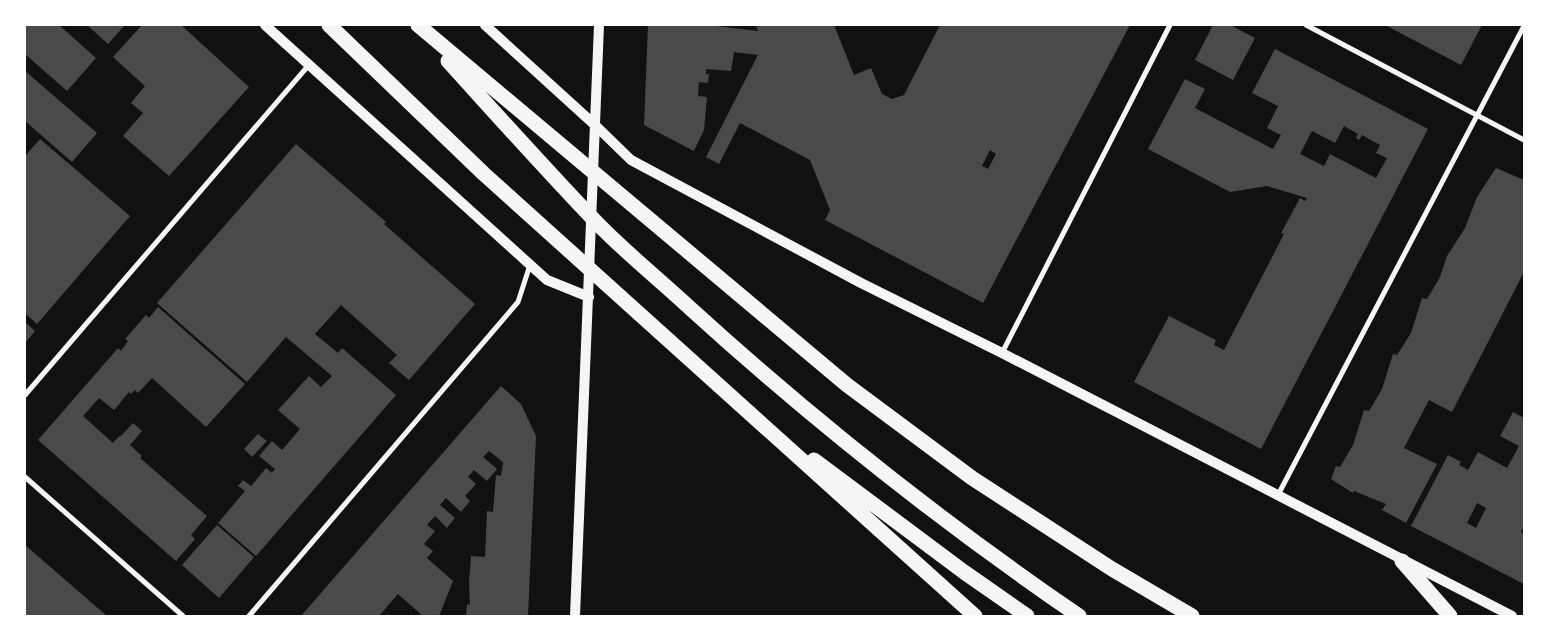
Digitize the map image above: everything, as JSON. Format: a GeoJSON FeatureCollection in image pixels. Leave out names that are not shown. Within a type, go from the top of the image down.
{"type":"FeatureCollection","features":[{"type":"Feature","properties":{"kind":"highway"},"geometry":{"type":"LineString","coordinates":[[329,25],[484,174],[975,616]]}},
{"type":"Feature","properties":{"kind":"highway"},"geometry":{"type":"LineString","coordinates":[[416,25],[847,385],[972,478],[1112,569],[1192,616]]}},
{"type":"Feature","properties":{"kind":"highway"},"geometry":{"type":"LineString","coordinates":[[416,25],[598,224],[760,371],[853,449],[960,531],[1080,616]]}},
{"type":"Feature","properties":{"kind":"highway"},"geometry":{"type":"LineString","coordinates":[[734,401],[964,572],[1027,616]]}},
{"type":"Feature","properties":{"kind":"highway"},"geometry":{"type":"LineString","coordinates":[[1402,561],[1450,616]]}},
{"type":"Feature","properties":{"kind":"main road"},"geometry":{"type":"LineString","coordinates":[[265,25],[308,66],[547,280],[589,297]]}},
{"type":"Feature","properties":{"kind":"main road"},"geometry":{"type":"LineString","coordinates":[[485,25],[631,160],[861,283],[1002,353],[1402,561],[1512,616]]}},
{"type":"Feature","properties":{"kind":"main road"},"geometry":{"type":"LineString","coordinates":[[575,616],[599,25]]}},
{"type":"Feature","properties":{"kind":"street"},"geometry":{"type":"LineString","coordinates":[[1002,353],[1170,25]]}},
{"type":"Feature","properties":{"kind":"street"},"geometry":{"type":"LineString","coordinates":[[1306,25],[1524,140]]}},
{"type":"Feature","properties":{"kind":"street"},"geometry":{"type":"LineString","coordinates":[[1278,496],[1524,26]]}},
{"type":"Feature","properties":{"kind":"street"},"geometry":{"type":"LineString","coordinates":[[25,395],[308,66]]}},
{"type":"Feature","properties":{"kind":"street"},"geometry":{"type":"LineString","coordinates":[[249,616],[518,302],[530,265]]}},
{"type":"Feature","properties":{"kind":"street"},"geometry":{"type":"LineString","coordinates":[[25,477],[183,616]]}},
{"type":"Feature","properties":{"kind":"building"},"geometry":{"type":"Polygon","coordinates":[[[25,25],[59,25],[96,58],[67,91],[25,54],[25,25]]]}},
{"type":"Feature","properties":{"kind":"building"},"geometry":{"type":"Polygon","coordinates":[[[87,25],[125,25],[108,44],[87,25]]]}},
{"type":"Feature","properties":{"kind":"building"},"geometry":{"type":"Polygon","coordinates":[[[142,25],[181,25],[249,87],[169,176],[123,136],[143,113],[131,103],[145,86],[113,57],[142,25]]]}},
{"type":"Feature","properties":{"kind":"building"},"geometry":{"type":"Polygon","coordinates":[[[648,25],[708,25],[758,31],[756,25],[834,25],[854,75],[871,68],[882,94],[892,99],[904,95],[940,25],[1130,25],[983,303],[825,220],[830,210],[810,160],[740,123],[719,164],[706,157],[758,55],[734,52],[731,71],[706,69],[706,74],[709,74],[708,83],[699,82],[698,96],[707,97],[704,130],[694,151],[644,125],[648,25]],[[990,150],[982,166],[988,169],[996,154],[990,150]]]}},
{"type":"Feature","properties":{"kind":"building"},"geometry":{"type":"Polygon","coordinates":[[[1213,25],[1230,25],[1255,38],[1233,80],[1195,60],[1213,25]]]}},
{"type":"Feature","properties":{"kind":"building"},"geometry":{"type":"Polygon","coordinates":[[[1385,25],[1482,25],[1461,65],[1385,25]]]}},
{"type":"Feature","properties":{"kind":"building"},"geometry":{"type":"Polygon","coordinates":[[[1275,49],[1428,129],[1261,449],[1134,382],[1169,316],[1216,340],[1214,345],[1224,350],[1284,234],[1281,233],[1300,198],[1305,201],[1307,198],[1267,186],[1230,192],[1148,149],[1185,79],[1205,89],[1195,108],[1273,149],[1281,135],[1267,128],[1278,106],[1252,93],[1275,49]],[[1344,126],[1335,143],[1312,131],[1300,154],[1324,166],[1330,154],[1376,178],[1387,158],[1376,153],[1380,145],[1362,135],[1359,140],[1356,138],[1358,134],[1344,126]]]}},
{"type":"Feature","properties":{"kind":"building"},"geometry":{"type":"Polygon","coordinates":[[[25,71],[97,133],[72,162],[25,121],[25,71]]]}},
{"type":"Feature","properties":{"kind":"building"},"geometry":{"type":"Polygon","coordinates":[[[40,139],[130,216],[37,324],[25,313],[25,156],[40,139]]]}},
{"type":"Feature","properties":{"kind":"building"},"geometry":{"type":"Polygon","coordinates":[[[296,144],[386,222],[384,224],[475,304],[409,380],[389,363],[397,355],[341,305],[315,334],[338,353],[342,348],[396,395],[256,556],[218,523],[245,491],[238,486],[243,480],[251,486],[266,468],[272,473],[275,469],[259,456],[272,441],[282,450],[300,429],[278,410],[309,376],[321,387],[332,376],[286,337],[247,382],[157,303],[296,144]]]}},
{"type":"Feature","properties":{"kind":"building"},"geometry":{"type":"Polygon","coordinates":[[[1496,168],[1524,180],[1524,272],[1452,412],[1429,400],[1404,448],[1437,464],[1406,523],[1382,510],[1386,504],[1354,491],[1353,493],[1331,479],[1336,466],[1340,467],[1353,445],[1364,410],[1369,411],[1382,389],[1393,354],[1397,355],[1411,333],[1422,298],[1427,299],[1440,277],[1447,256],[1465,228],[1477,197],[1496,168]]]}},
{"type":"Feature","properties":{"kind":"building"},"geometry":{"type":"Polygon","coordinates":[[[158,307],[245,384],[206,427],[152,378],[138,393],[135,390],[131,394],[129,392],[114,410],[99,398],[83,416],[113,443],[133,423],[142,431],[130,445],[142,456],[140,458],[207,516],[191,535],[195,539],[176,561],[38,440],[118,348],[121,351],[128,341],[125,339],[146,315],[149,318],[158,307]]]}},
{"type":"Feature","properties":{"kind":"building"},"geometry":{"type":"Polygon","coordinates":[[[25,322],[35,331],[25,343],[25,322]]]}},
{"type":"Feature","properties":{"kind":"building"},"geometry":{"type":"Polygon","coordinates":[[[501,386],[521,404],[536,436],[528,616],[466,616],[467,604],[470,605],[471,556],[485,557],[487,511],[493,512],[496,475],[501,476],[503,462],[489,451],[483,457],[497,469],[487,481],[474,470],[468,477],[476,484],[465,496],[470,501],[461,512],[446,498],[440,505],[455,518],[447,528],[435,516],[427,525],[435,531],[424,544],[433,551],[427,558],[453,581],[439,616],[423,616],[398,594],[379,616],[301,616],[501,386]]]}},
{"type":"Feature","properties":{"kind":"building"},"geometry":{"type":"Polygon","coordinates":[[[1513,412],[1524,418],[1524,526],[1521,532],[1524,534],[1524,584],[1411,526],[1448,455],[1461,462],[1459,465],[1468,470],[1478,452],[1507,468],[1519,446],[1500,436],[1513,412]],[[1477,503],[1467,523],[1476,528],[1486,508],[1477,503]]]}},
{"type":"Feature","properties":{"kind":"building"},"geometry":{"type":"Polygon","coordinates":[[[258,434],[267,441],[252,457],[244,449],[258,434]]]}},
{"type":"Feature","properties":{"kind":"building"},"geometry":{"type":"Polygon","coordinates":[[[217,525],[254,557],[219,598],[182,565],[217,525]]]}},
{"type":"Feature","properties":{"kind":"building"},"geometry":{"type":"Polygon","coordinates":[[[25,545],[107,616],[25,616],[25,545]]]}}]}
